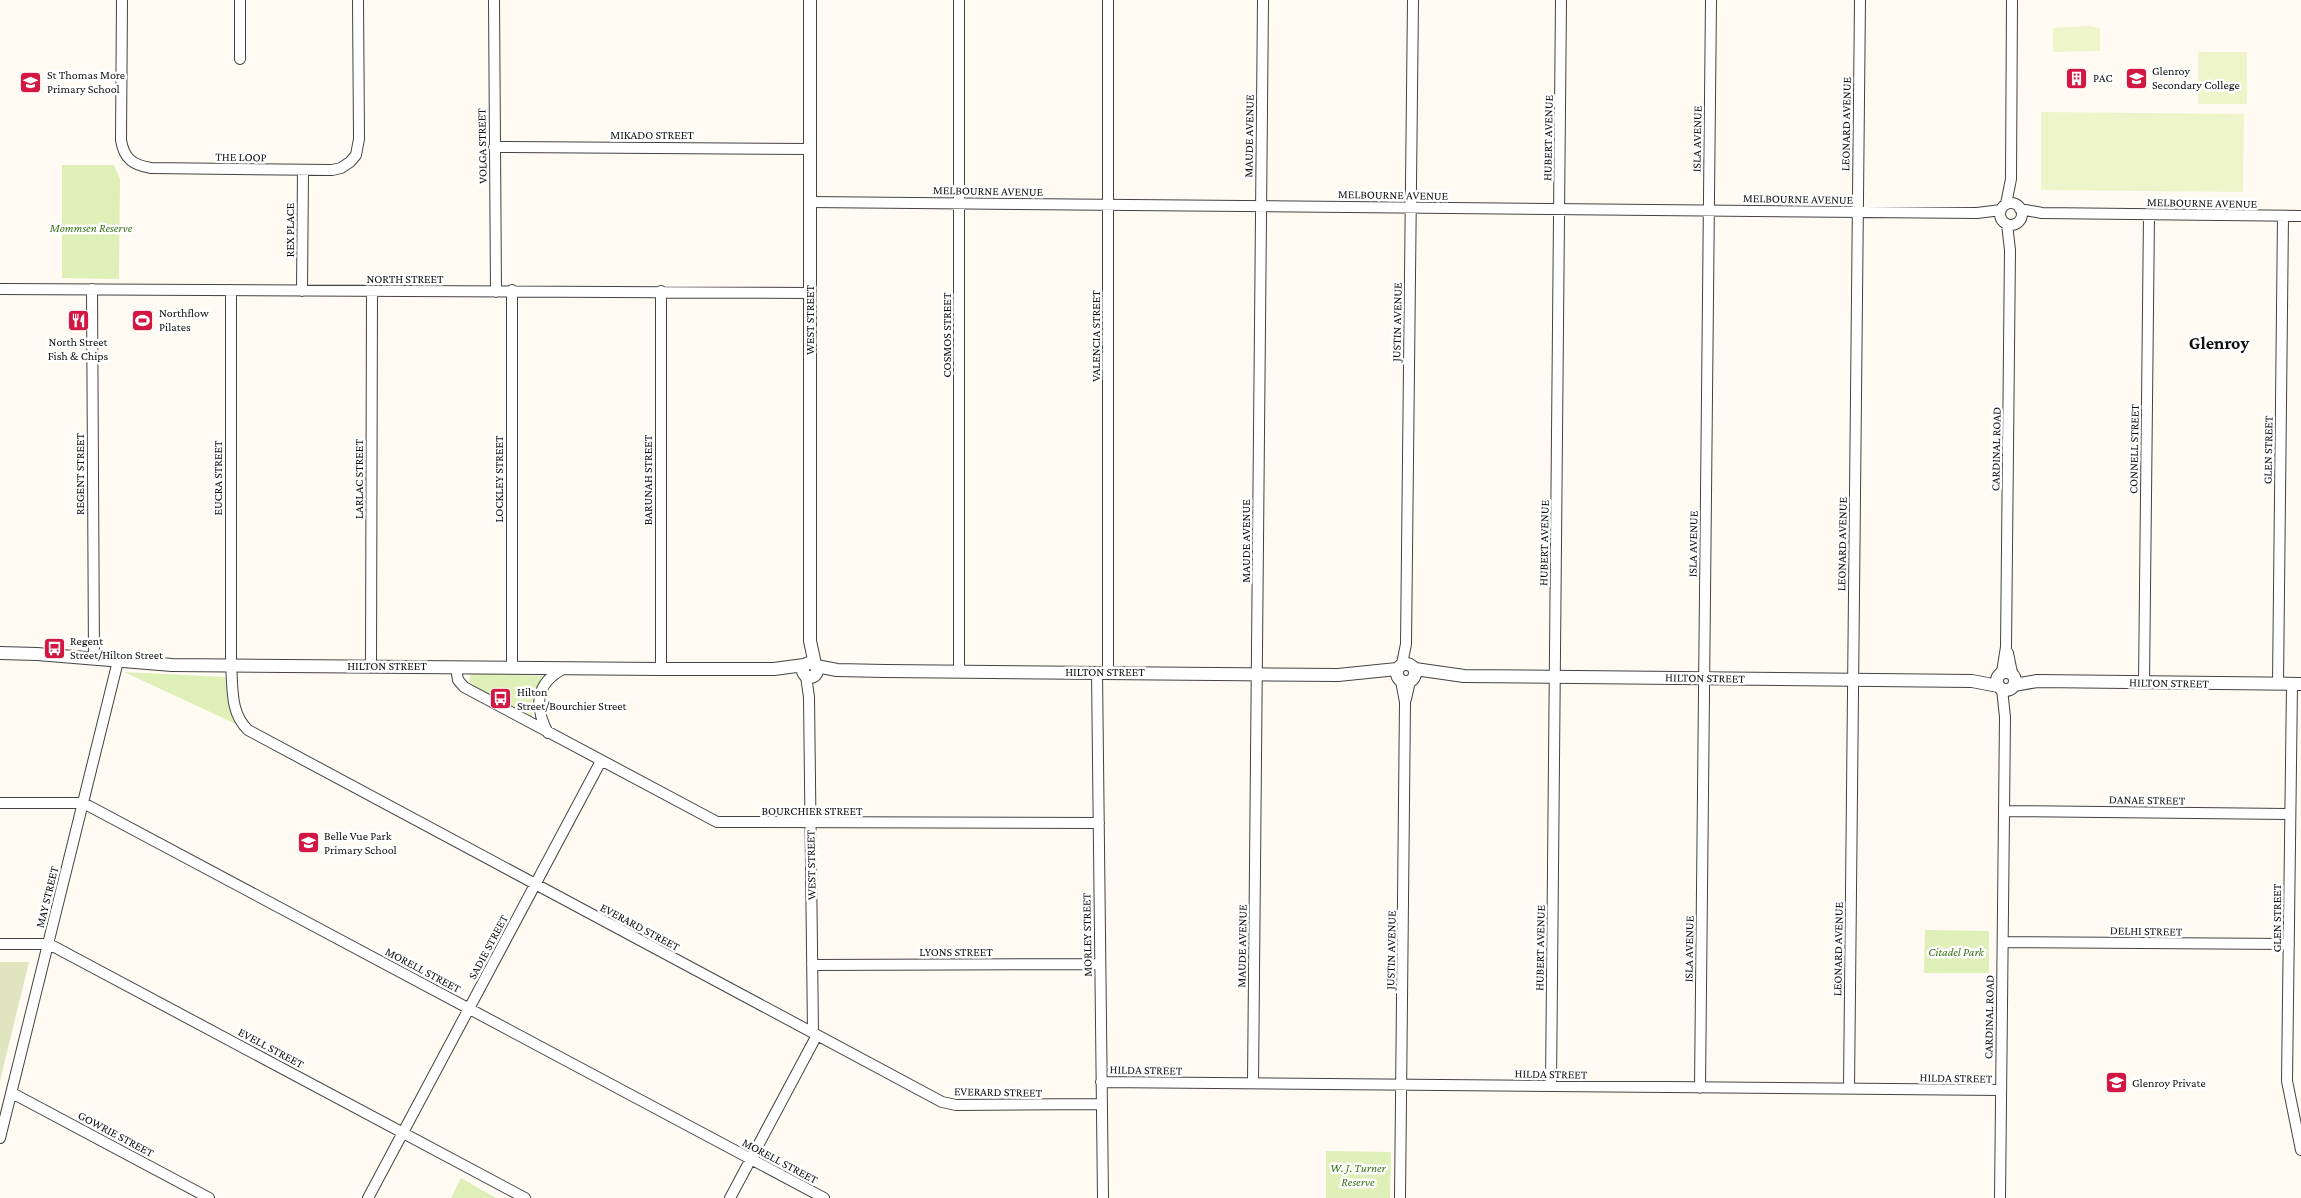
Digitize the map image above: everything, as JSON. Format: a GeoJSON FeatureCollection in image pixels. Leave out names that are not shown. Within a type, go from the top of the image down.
{"type":"FeatureCollection","features":[{"type":"Feature","properties":{"kind":"street","name":"THE LOOP"},"geometry":{"type":"LineString","coordinates":[[122,0],[121,140],[122,149],[128,159],[139,166],[151,168],[302,170],[341,168],[356,155],[359,139],[358,0]]}},
{"type":"Feature","properties":{"kind":"street"},"geometry":{"type":"LineString","coordinates":[[240,0],[240,59]]}},
{"type":"Feature","properties":{"kind":"street","name":"VOLGA STREET"},"geometry":{"type":"LineString","coordinates":[[494,0],[496,292]]}},
{"type":"Feature","properties":{"kind":"street"},"geometry":{"type":"LineString","coordinates":[[805,0],[810,0]]}},
{"type":"Feature","properties":{"kind":"street","name":"WEST STREET"},"geometry":{"type":"LineString","coordinates":[[730,1198],[815,1034],[812,964],[809,697],[810,0]]}},
{"type":"Feature","properties":{"kind":"street","name":"COSMOS STREET"},"geometry":{"type":"LineString","coordinates":[[959,0],[959,671]]}},
{"type":"Feature","properties":{"kind":"street","name":"VALENCIA STREET"},"geometry":{"type":"LineString","coordinates":[[1103,672],[1108,205],[1108,0]]}},
{"type":"Feature","properties":{"kind":"street","name":"MAUDE AVENUE"},"geometry":{"type":"LineString","coordinates":[[1253,1083],[1263,0]]}},
{"type":"Feature","properties":{"kind":"street","name":"JUSTIN AVENUE"},"geometry":{"type":"LineString","coordinates":[[1400,1198],[1412,0]]}},
{"type":"Feature","properties":{"kind":"street","name":"HUBERT AVENUE"},"geometry":{"type":"LineString","coordinates":[[1551,1086],[1562,0]]}},
{"type":"Feature","properties":{"kind":"street","name":"ISLA AVENUE"},"geometry":{"type":"LineString","coordinates":[[1700,1088],[1711,0]]}},
{"type":"Feature","properties":{"kind":"street","name":"LEONARD AVENUE"},"geometry":{"type":"LineString","coordinates":[[1849,1089],[1860,0]]}},
{"type":"Feature","properties":{"kind":"street","name":"CARDINAL ROAD"},"geometry":{"type":"LineString","coordinates":[[2000,1198],[2012,0]]}},
{"type":"Feature","properties":{"kind":"street","name":"MIKADO STREET"},"geometry":{"type":"LineString","coordinates":[[494,147],[810,149]]}},
{"type":"Feature","properties":{"kind":"street","name":"REX PLACE"},"geometry":{"type":"LineString","coordinates":[[302,170],[302,291]]}},
{"type":"Feature","properties":{"kind":"street","name":"MELBOURNE AVENUE"},"geometry":{"type":"LineString","coordinates":[[809,202],[2301,216]]}},
{"type":"Feature","properties":{"kind":"street","name":"CONNELL STREET"},"geometry":{"type":"LineString","coordinates":[[2144,683],[2148,214]]}},
{"type":"Feature","properties":{"kind":"street","name":"GLEN STREET"},"geometry":{"type":"LineString","coordinates":[[2278,684],[2283,216]]}},
{"type":"Feature","properties":{"kind":"street","name":"NORTH STREET"},"geometry":{"type":"LineString","coordinates":[[0,289],[372,292],[496,292],[512,290],[810,293]]}},
{"type":"Feature","properties":{"kind":"street","name":"REGENT STREET"},"geometry":{"type":"LineString","coordinates":[[92,289],[94,659]]}},
{"type":"Feature","properties":{"kind":"street","name":"EUCRA STREET"},"geometry":{"type":"LineString","coordinates":[[230,290],[231,665]]}},
{"type":"Feature","properties":{"kind":"street","name":"LOCKLEY STREET"},"geometry":{"type":"LineString","coordinates":[[512,290],[512,667]]}},
{"type":"Feature","properties":{"kind":"street","name":"BARUNAH STREET"},"geometry":{"type":"LineString","coordinates":[[661,291],[661,669]]}},
{"type":"Feature","properties":{"kind":"street","name":"LARLAC STREET"},"geometry":{"type":"LineString","coordinates":[[371,666],[372,292]]}},
{"type":"Feature","properties":{"kind":"street","name":"HILTON STREET"},"geometry":{"type":"LineString","coordinates":[[0,653],[37,654],[118,661],[231,665],[1338,675],[1406,673],[1555,677],[2296,684]]}},
{"type":"Feature","properties":{"kind":"street","name":"MAY STREET"},"geometry":{"type":"LineString","coordinates":[[0,1138],[118,661]]}},
{"type":"Feature","properties":{"kind":"street","name":"EVERARD STREET"},"geometry":{"type":"LineString","coordinates":[[231,665],[235,709],[240,722],[248,730],[948,1104],[1101,1104]]}},
{"type":"Feature","properties":{"kind":"street","name":"BOURCHIER STREET"},"geometry":{"type":"LineString","coordinates":[[456,667],[458,680],[464,687],[717,822],[1098,823]]}},
{"type":"Feature","properties":{"kind":"street"},"geometry":{"type":"LineString","coordinates":[[548,733],[540,715],[539,698],[541,690],[550,677],[565,668]]}},
{"type":"Feature","properties":{"kind":"street","name":"MORLEY STREET"},"geometry":{"type":"LineString","coordinates":[[1102,1198],[1098,823],[1103,672]]}},
{"type":"Feature","properties":{"kind":"street","name":"GLEN STREET"},"geometry":{"type":"LineString","coordinates":[[2296,684],[2290,814],[2287,1081],[2301,1150]]}},
{"type":"Feature","properties":{"kind":"street","name":"SADIE STREET"},"geometry":{"type":"LineString","coordinates":[[368,1198],[602,761]]}},
{"type":"Feature","properties":{"kind":"street","name":"MORELL STREET"},"geometry":{"type":"LineString","coordinates":[[0,803],[84,804],[824,1198]]}},
{"type":"Feature","properties":{"kind":"street","name":"DANAE STREET"},"geometry":{"type":"LineString","coordinates":[[2004,811],[2290,814]]}},
{"type":"Feature","properties":{"kind":"street","name":"DELHI STREET"},"geometry":{"type":"LineString","coordinates":[[2003,942],[2289,944]]}},
{"type":"Feature","properties":{"kind":"street","name":"EVELL STREET"},"geometry":{"type":"LineString","coordinates":[[0,944],[48,944],[525,1198]]}},
{"type":"Feature","properties":{"kind":"street","name":"LYONS STREET"},"geometry":{"type":"LineString","coordinates":[[812,964],[1100,964]]}},
{"type":"Feature","properties":{"kind":"street","name":"HILDA STREET"},"geometry":{"type":"LineString","coordinates":[[1101,1082],[2001,1090]]}},
{"type":"Feature","properties":{"kind":"street","name":"GOWRIE STREET"},"geometry":{"type":"LineString","coordinates":[[12,1093],[208,1198]]}},
{"type":"Feature","properties":{"kind":"green space"},"geometry":{"type":"Polygon","coordinates":[[[2090,26],[2100,28],[2100,51],[2053,52],[2053,28],[2090,26]]]}},
{"type":"Feature","properties":{"kind":"green space"},"geometry":{"type":"Polygon","coordinates":[[[2198,52],[2247,52],[2247,104],[2198,104],[2198,52]]]}},
{"type":"Feature","properties":{"kind":"green space"},"geometry":{"type":"Polygon","coordinates":[[[2041,112],[2244,114],[2243,192],[2041,190],[2041,112]]]}},
{"type":"Feature","properties":{"kind":"green space","name":"Mommsen Reserve"},"geometry":{"type":"Polygon","coordinates":[[[62,165],[114,165],[120,179],[119,279],[62,278],[62,165]]]}},
{"type":"Feature","properties":{"kind":"green space"},"geometry":{"type":"Polygon","coordinates":[[[124,672],[225,677],[227,697],[238,725],[124,672]]]}},
{"type":"Feature","properties":{"kind":"green space"},"geometry":{"type":"Polygon","coordinates":[[[471,673],[546,676],[534,695],[532,717],[477,688],[469,681],[471,673]]]}},
{"type":"Feature","properties":{"kind":"green space","name":"Citadel Park"},"geometry":{"type":"Polygon","coordinates":[[[1925,930],[1989,931],[1989,973],[1924,973],[1925,930]]]}},
{"type":"Feature","properties":{"kind":"green space"},"geometry":{"type":"Polygon","coordinates":[[[0,962],[29,962],[0,1081],[0,962]]]}},
{"type":"Feature","properties":{"kind":"green space","name":"W. J. Turner Reserve"},"geometry":{"type":"Polygon","coordinates":[[[1326,1151],[1391,1152],[1390,1198],[1326,1198],[1326,1151]]]}},
{"type":"Feature","properties":{"kind":"green space"},"geometry":{"type":"Polygon","coordinates":[[[461,1178],[496,1198],[451,1198],[461,1178]]]}},
{"type":"Feature","properties":{"kind":"place","name":"PAC"},"geometry":{"type":"Point","coordinates":[2077,78]}},
{"type":"Feature","properties":{"kind":"place","name":"Glenroy Secondary College"},"geometry":{"type":"Point","coordinates":[2136,78]}},
{"type":"Feature","properties":{"kind":"place","name":"St Thomas More Primary School"},"geometry":{"type":"Point","coordinates":[31,82]}},
{"type":"Feature","properties":{"kind":"place","name":"Northflow Pilates"},"geometry":{"type":"Point","coordinates":[143,320]}},
{"type":"Feature","properties":{"kind":"place","name":"North Street Fish & Chips"},"geometry":{"type":"Point","coordinates":[78,321]}},
{"type":"Feature","properties":{"kind":"place","name":"Regent Street/Hilton Street"},"geometry":{"type":"Point","coordinates":[54,648]}},
{"type":"Feature","properties":{"kind":"place","name":"Hilton Street/Bourchier Street"},"geometry":{"type":"Point","coordinates":[501,699]}},
{"type":"Feature","properties":{"kind":"place","name":"Belle Vue Park Primary School"},"geometry":{"type":"Point","coordinates":[308,843]}},
{"type":"Feature","properties":{"kind":"place","name":"Glenroy Private"},"geometry":{"type":"Point","coordinates":[2116,1083]}},
{"type":"Feature","properties":{"kind":"district","name":"Glenroy"},"geometry":{"type":"Point","coordinates":[2219,343]}}]}
